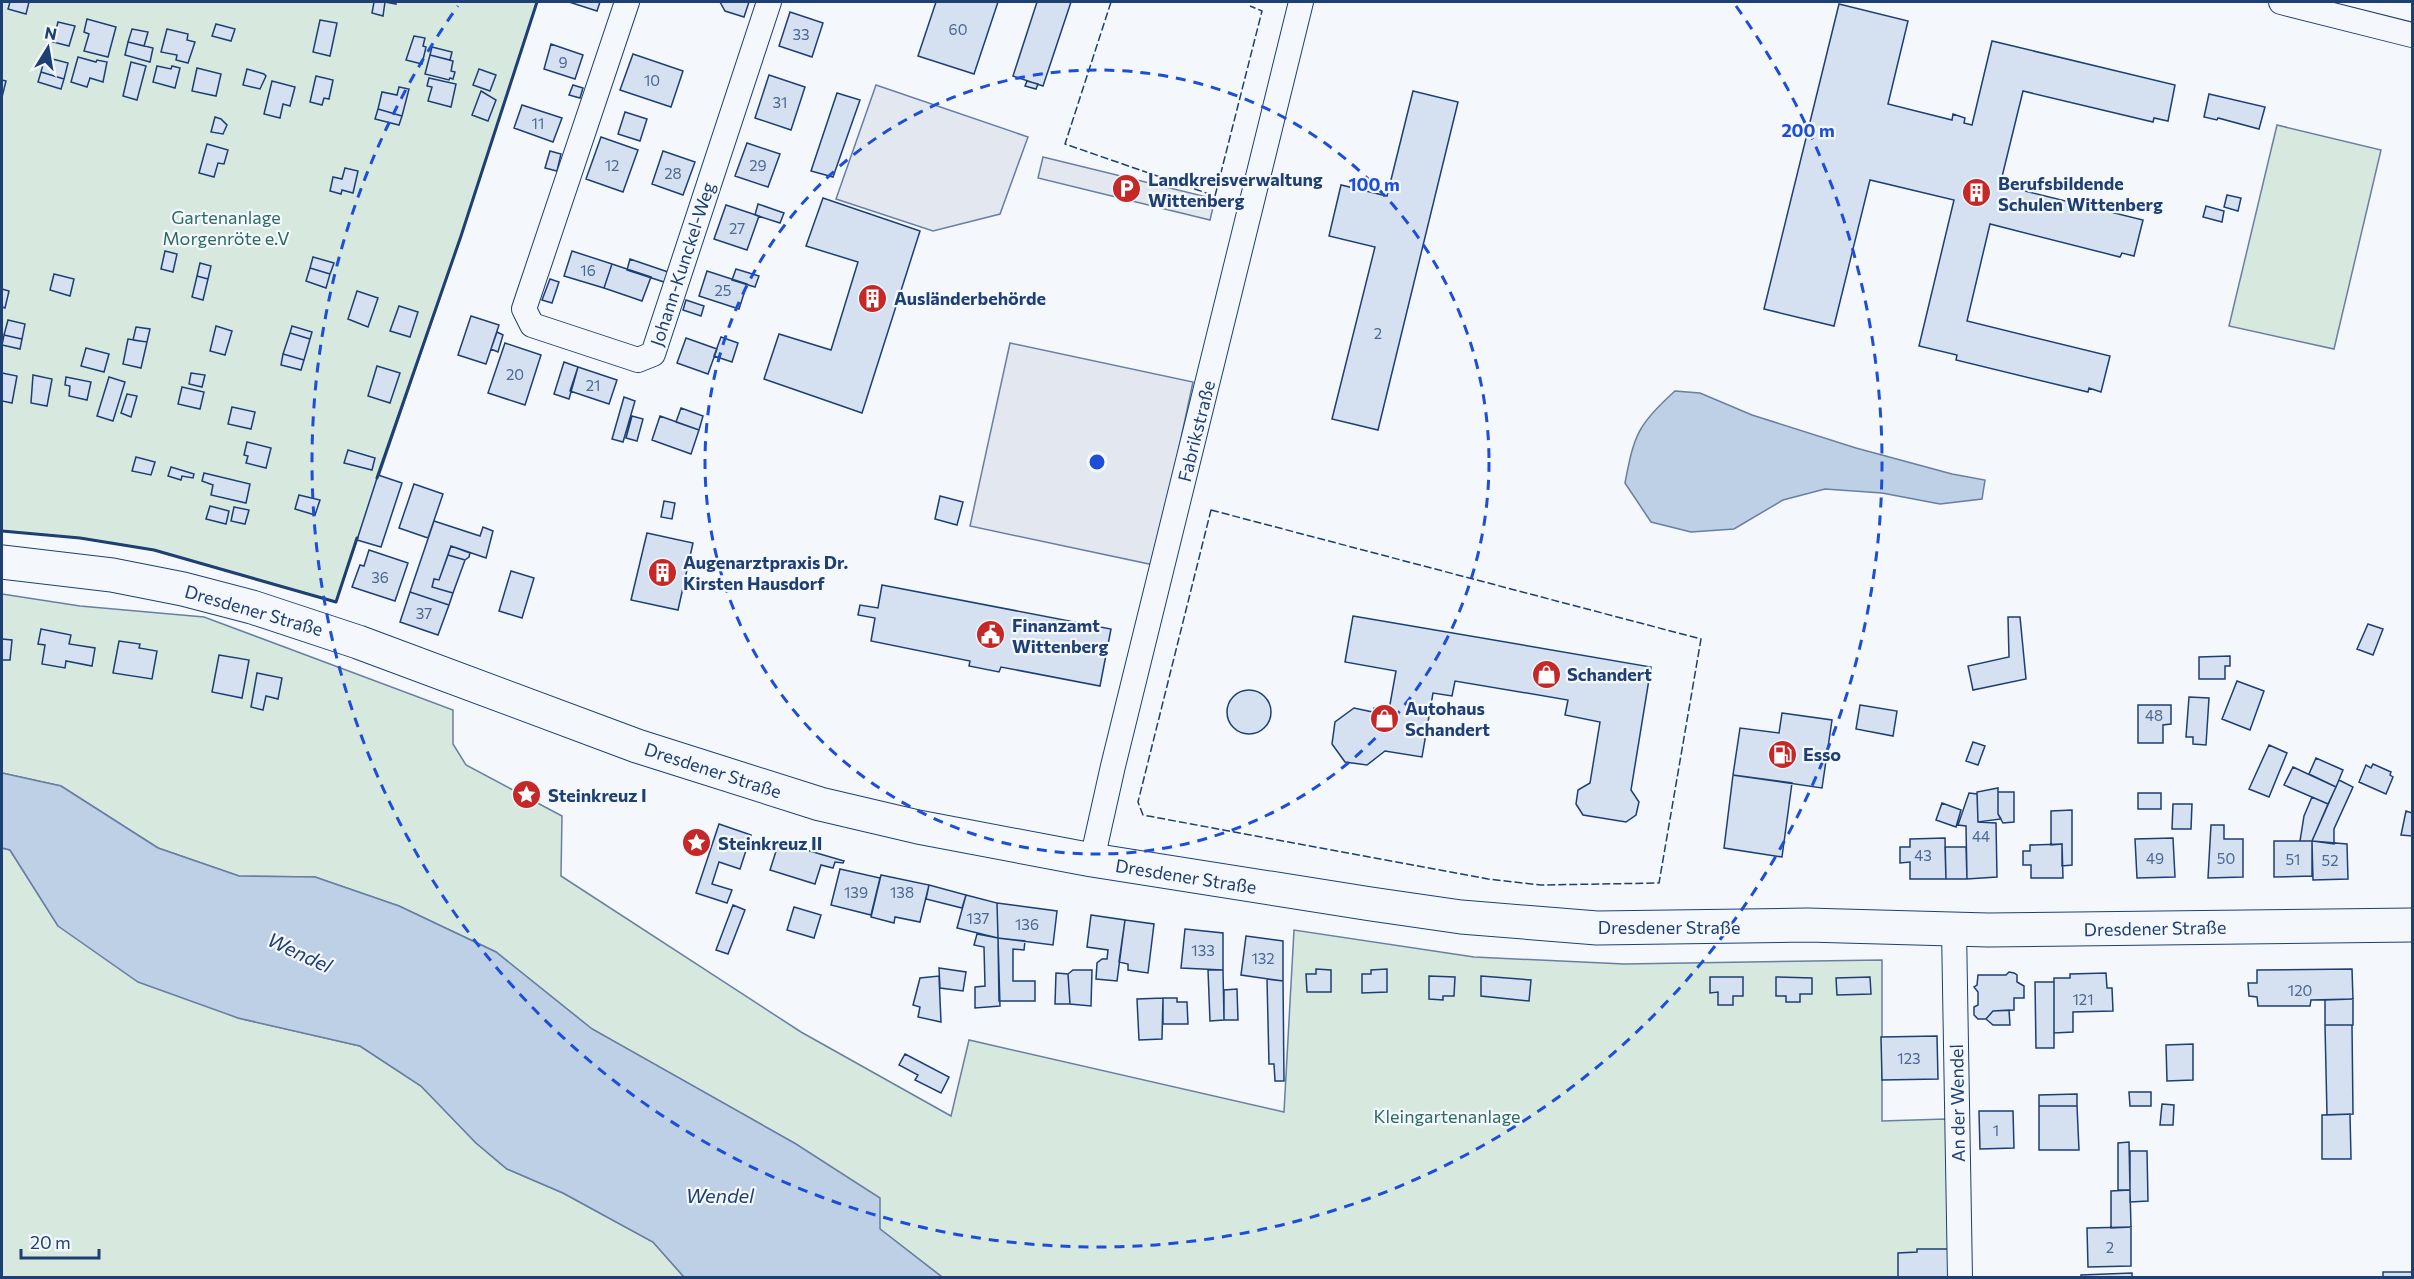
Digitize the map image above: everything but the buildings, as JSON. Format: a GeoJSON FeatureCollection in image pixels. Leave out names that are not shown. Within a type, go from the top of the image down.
{"type":"FeatureCollection","features":[{"type":"Feature","properties":{"kind":"main road","name":"Dresdener Straße"},"geometry":{"type":"LineString","coordinates":[[2,562],[112,575],[216,597],[318,628],[637,746],[785,793],[918,827],[1092,860],[1371,904],[1504,922],[1644,929],[1808,925],[1954,929],[2412,926]]}},
{"type":"Feature","properties":{"kind":"street","name":"Johann-Kunckel-Weg"},"geometry":{"type":"LineString","coordinates":[[627,2],[524,309],[532,325],[638,360],[652,354],[769,2]]}},
{"type":"Feature","properties":{"kind":"street","name":"Fabrikstraße"},"geometry":{"type":"LineString","coordinates":[[1092,860],[1113,766],[1301,2]]}},
{"type":"Feature","properties":{"kind":"street"},"geometry":{"type":"LineString","coordinates":[[2281,2],[2412,35]]}},
{"type":"Feature","properties":{"kind":"street","name":"An der Wendel"},"geometry":{"type":"LineString","coordinates":[[1954,929],[1960,1278]]}},
{"type":"Feature","properties":{"kind":"green space","name":"Gartenanlage Morgenröte e.V"},"geometry":{"type":"Polygon","coordinates":[[[2,2],[537,2],[461,236],[336,602],[154,550],[80,538],[2,531],[2,2]]]}},
{"type":"Feature","properties":{"kind":"green space"},"geometry":{"type":"Polygon","coordinates":[[[2277,125],[2381,150],[2334,349],[2229,326],[2277,125]]]}},
{"type":"Feature","properties":{"kind":"green space","name":"Kleingartenanlage"},"geometry":{"type":"Polygon","coordinates":[[[2,594],[80,606],[204,617],[453,710],[453,744],[466,765],[562,816],[561,876],[801,1032],[951,1116],[969,1040],[1284,1112],[1294,930],[1474,957],[1624,964],[1882,960],[1882,1121],[1946,1119],[1950,1277],[942,1277],[880,1229],[796,1144],[592,1029],[496,952],[399,906],[315,877],[239,876],[158,848],[61,786],[2,773],[2,594]]]}},
{"type":"Feature","properties":{"kind":"green space"},"geometry":{"type":"Polygon","coordinates":[[[2,848],[10,850],[58,926],[238,1018],[360,1046],[421,1086],[476,1143],[507,1169],[563,1193],[653,1242],[684,1277],[2,1277],[2,848]]]}},
{"type":"Feature","properties":{"kind":"shaded area"},"geometry":{"type":"Polygon","coordinates":[[[876,85],[1028,137],[1000,214],[933,231],[836,199],[876,85]]]}},
{"type":"Feature","properties":{"kind":"shaded area","name":"Landkreisverwaltung Wittenberg"},"geometry":{"type":"Polygon","coordinates":[[[1043,157],[1215,199],[1210,220],[1038,178],[1043,157]]]}},
{"type":"Feature","properties":{"kind":"shaded area"},"geometry":{"type":"Polygon","coordinates":[[[1010,343],[1193,382],[1154,565],[970,526],[1010,343]]]}},
{"type":"Feature","properties":{"kind":"water"},"geometry":{"type":"Polygon","coordinates":[[[1675,391],[1700,393],[1752,415],[1856,448],[1952,474],[1985,480],[1982,499],[1940,504],[1882,493],[1825,489],[1783,500],[1734,529],[1691,532],[1651,522],[1625,483],[1631,453],[1640,431],[1645,422],[1675,391]]]}},
{"type":"Feature","properties":{"kind":"water","name":"Wendel"},"geometry":{"type":"Polygon","coordinates":[[[2,773],[61,786],[158,848],[239,876],[315,877],[399,906],[496,952],[592,1029],[796,1144],[880,1198],[880,1229],[942,1277],[684,1277],[653,1242],[563,1193],[507,1169],[476,1143],[421,1086],[360,1046],[238,1018],[138,982],[58,926],[10,850],[2,848],[2,773]]]}},
{"type":"Feature","properties":{"kind":"fence"},"geometry":{"type":"LineString","coordinates":[[1111,2],[1065,144],[1215,196],[1262,11],[1250,6]]}},
{"type":"Feature","properties":{"kind":"fence"},"geometry":{"type":"LineString","coordinates":[[1211,510],[1701,639],[1659,883],[1541,885],[1488,879],[1143,815],[1138,802],[1211,510]]}},
{"type":"Feature","properties":{"kind":"wall"},"geometry":{"type":"LineString","coordinates":[[377,478],[461,236],[537,2]]}},
{"type":"Feature","properties":{"kind":"wall"},"geometry":{"type":"LineString","coordinates":[[2,531],[80,538],[154,550],[336,602],[357,538]]}},
{"type":"Feature","properties":{"kind":"place","name":"Landkreisverwaltung Wittenberg"},"geometry":{"type":"Point","coordinates":[1127,189]}},
{"type":"Feature","properties":{"kind":"place","name":"Berufsbildende Schulen Wittenberg"},"geometry":{"type":"Point","coordinates":[1977,193]}},
{"type":"Feature","properties":{"kind":"place","name":"Ausländerbehörde"},"geometry":{"type":"Point","coordinates":[873,298]}},
{"type":"Feature","properties":{"kind":"place","name":"Augenarztpraxis Dr. Kirsten Hausdorf"},"geometry":{"type":"Point","coordinates":[662,572]}},
{"type":"Feature","properties":{"kind":"place","name":"Finanzamt Wittenberg"},"geometry":{"type":"Point","coordinates":[991,635]}},
{"type":"Feature","properties":{"kind":"place","name":"Schandert"},"geometry":{"type":"Point","coordinates":[1546,674]}},
{"type":"Feature","properties":{"kind":"place","name":"Autohaus Schandert"},"geometry":{"type":"Point","coordinates":[1384,718]}},
{"type":"Feature","properties":{"kind":"place","name":"Esso"},"geometry":{"type":"Point","coordinates":[1782,754]}},
{"type":"Feature","properties":{"kind":"place","name":"Steinkreuz I"},"geometry":{"type":"Point","coordinates":[527,795]}},
{"type":"Feature","properties":{"kind":"place","name":"Steinkreuz II"},"geometry":{"type":"Point","coordinates":[697,843]}}]}
